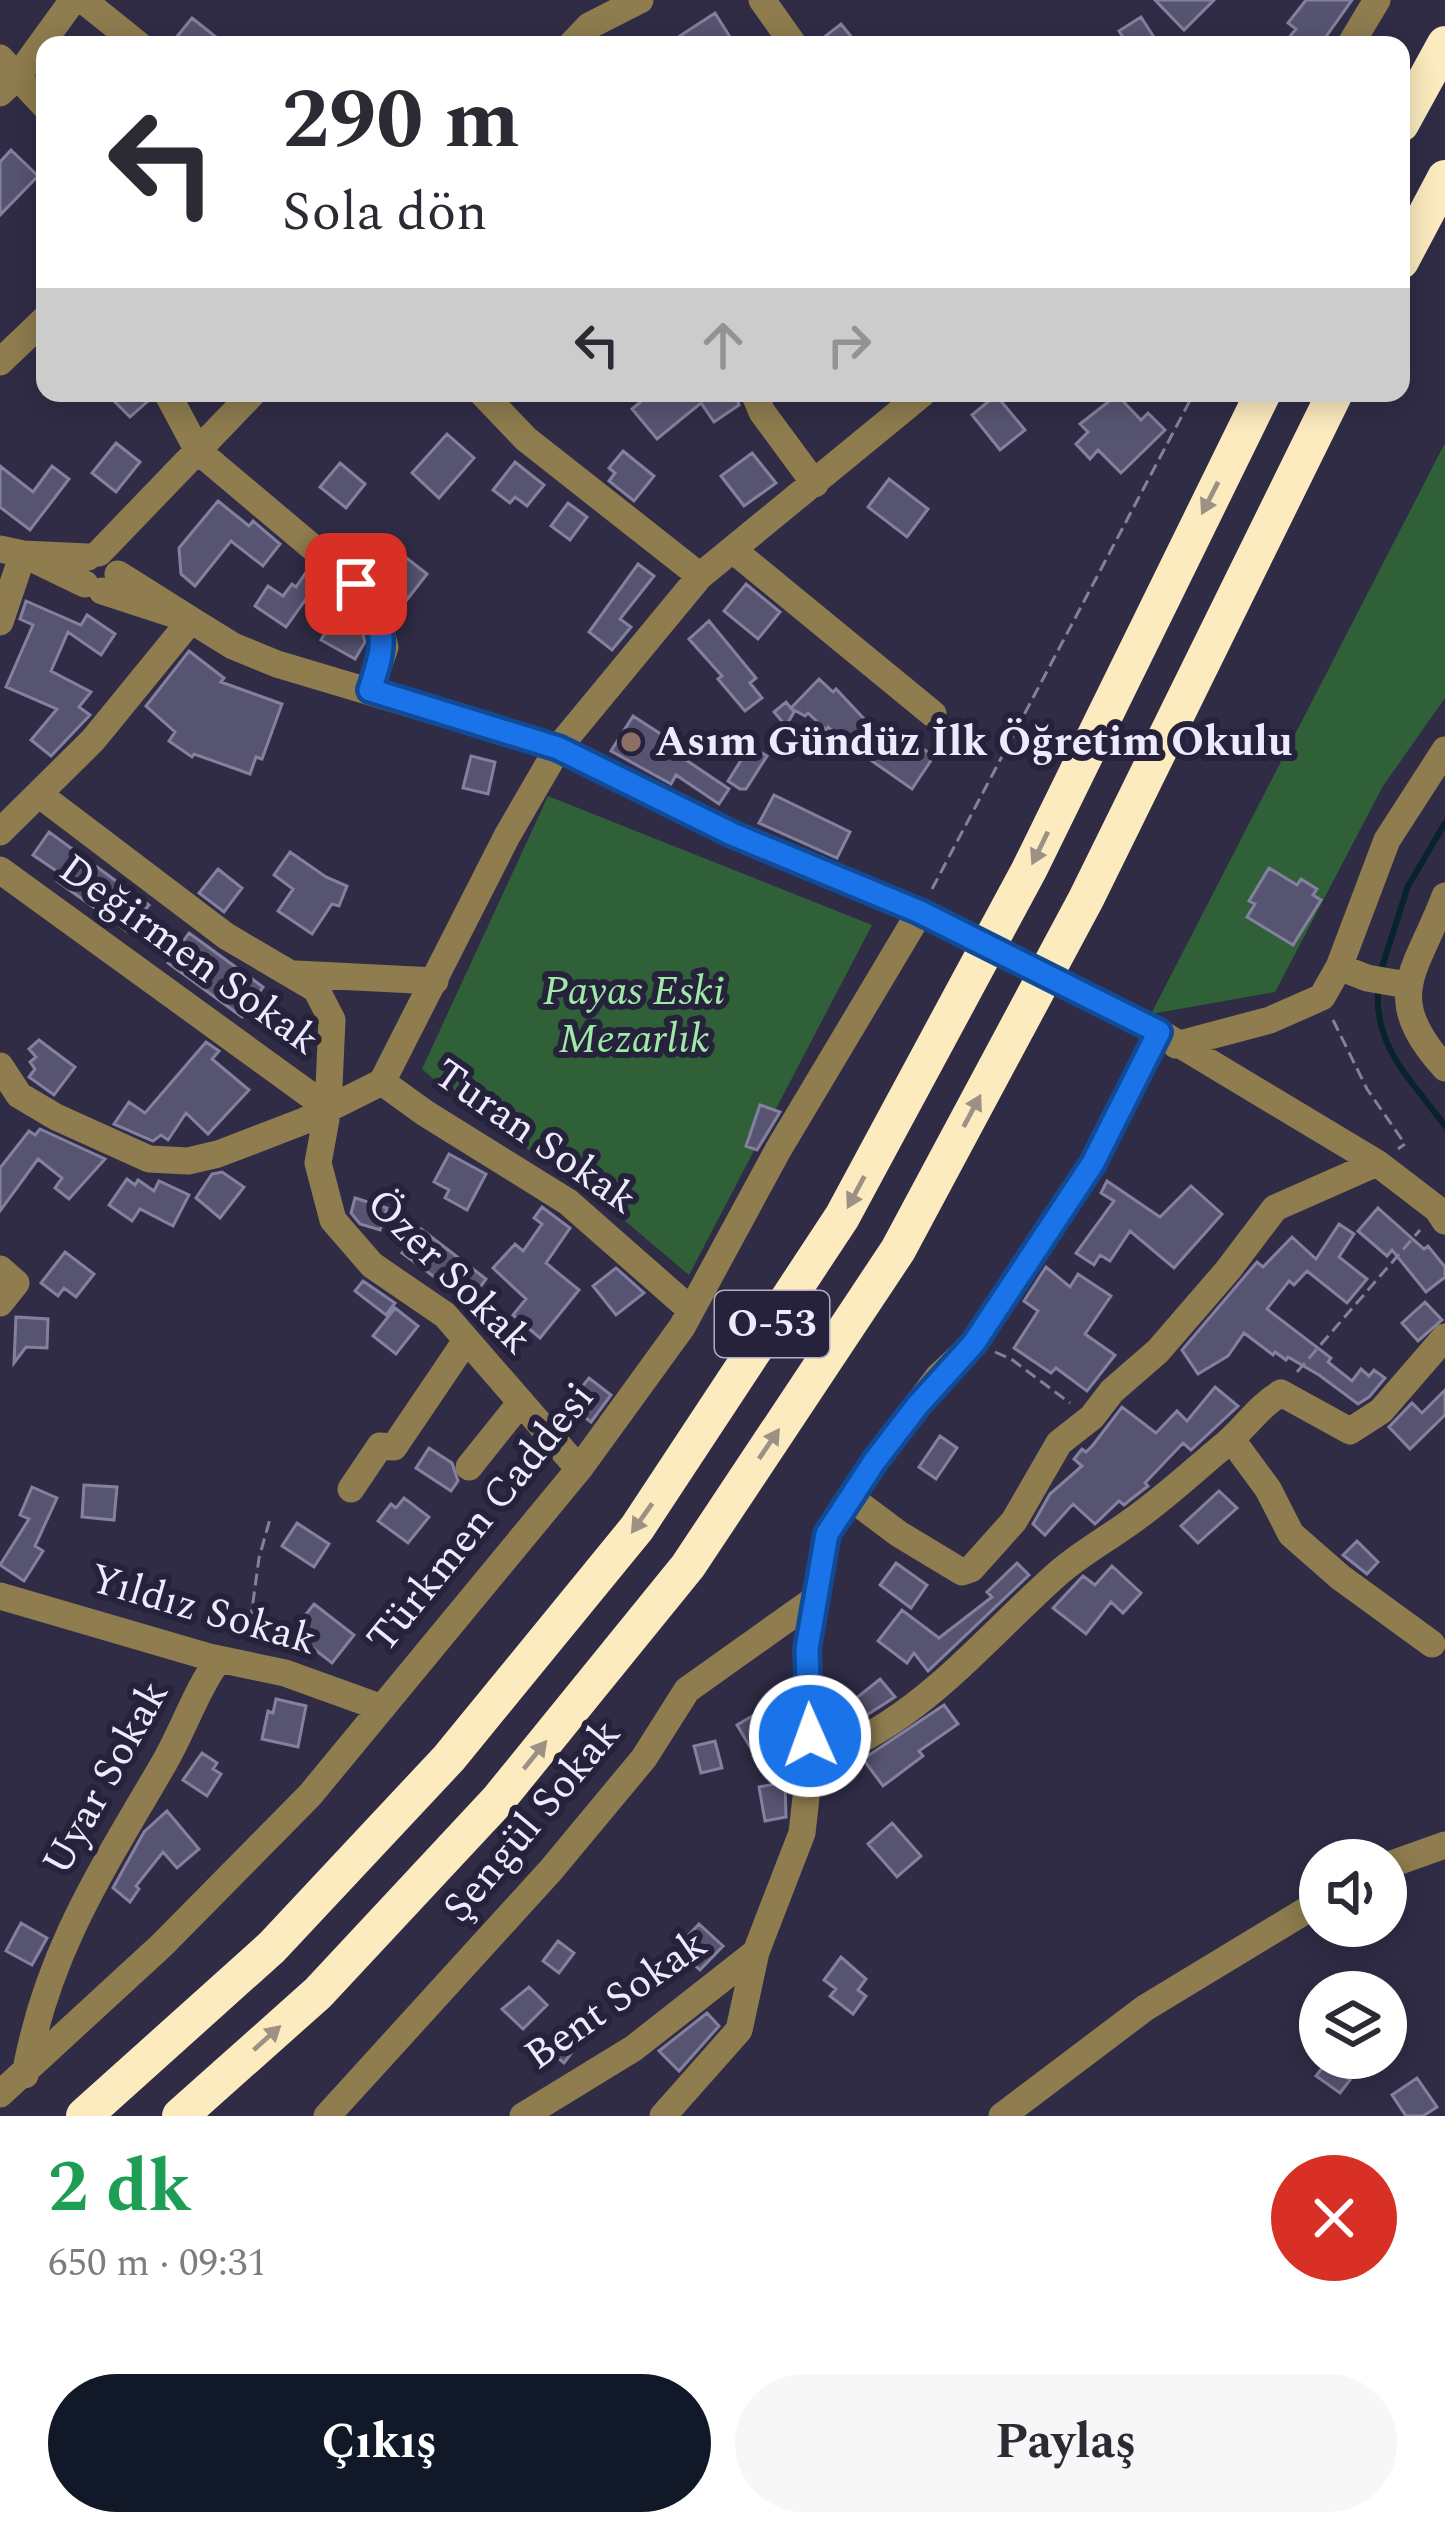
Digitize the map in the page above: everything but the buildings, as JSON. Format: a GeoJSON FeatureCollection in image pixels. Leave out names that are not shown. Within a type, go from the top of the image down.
{"type":"FeatureCollection","features":[{"type":"Feature","properties":{"kind":"highway"},"geometry":{"type":"LineString","coordinates":[[1410,108],[1445,44]]}},
{"type":"Feature","properties":{"kind":"highway"},"geometry":{"type":"LineString","coordinates":[[1410,244],[1445,178]]}},
{"type":"Feature","properties":{"kind":"highway","name":"O-53"},"geometry":{"type":"LineString","coordinates":[[84,2116],[272,1947],[385,1827],[449,1758],[637,1528],[842,1217],[1029,870],[1259,402]]}},
{"type":"Feature","properties":{"kind":"highway","name":"O-53"},"geometry":{"type":"LineString","coordinates":[[180,2116],[318,1993],[498,1800],[688,1566],[898,1250],[1087,899],[1331,402]]}},
{"type":"Feature","properties":{"kind":"street"},"geometry":{"type":"LineString","coordinates":[[41,36],[73,0]]}},
{"type":"Feature","properties":{"kind":"street"},"geometry":{"type":"LineString","coordinates":[[83,0],[128,36]]}},
{"type":"Feature","properties":{"kind":"street"},"geometry":{"type":"LineString","coordinates":[[580,36],[622,6],[640,0]]}},
{"type":"Feature","properties":{"kind":"street"},"geometry":{"type":"LineString","coordinates":[[762,0],[788,36]]}},
{"type":"Feature","properties":{"kind":"street"},"geometry":{"type":"LineString","coordinates":[[1355,36],[1377,0]]}},
{"type":"Feature","properties":{"kind":"street"},"geometry":{"type":"LineString","coordinates":[[36,42],[6,76],[36,99]]}},
{"type":"Feature","properties":{"kind":"street"},"geometry":{"type":"LineString","coordinates":[[0,362],[36,328]]}},
{"type":"Feature","properties":{"kind":"street"},"geometry":{"type":"LineString","coordinates":[[172,402],[198,451],[356,584],[378,620],[385,647],[370,690]]}},
{"type":"Feature","properties":{"kind":"street"},"geometry":{"type":"LineString","coordinates":[[102,571],[198,451],[244,402]]}},
{"type":"Feature","properties":{"kind":"street"},"geometry":{"type":"LineString","coordinates":[[491,402],[526,439],[700,576]]}},
{"type":"Feature","properties":{"kind":"street"},"geometry":{"type":"LineString","coordinates":[[758,402],[815,484]]}},
{"type":"Feature","properties":{"kind":"street"},"geometry":{"type":"LineString","coordinates":[[0,1066],[19,1095],[56,1117],[149,1159],[188,1161],[218,1154],[382,1082],[507,836],[558,748],[700,576],[912,402]]}},
{"type":"Feature","properties":{"kind":"street"},"geometry":{"type":"LineString","coordinates":[[733,550],[933,714]]}},
{"type":"Feature","properties":{"kind":"street"},"geometry":{"type":"LineString","coordinates":[[0,622],[11,552],[102,571],[233,646],[277,664],[558,748],[732,834],[920,912],[1167,1038],[1377,1163],[1441,1215]]}},
{"type":"Feature","properties":{"kind":"street"},"geometry":{"type":"LineString","coordinates":[[0,832],[94,740],[191,620]]}},
{"type":"Feature","properties":{"kind":"street"},"geometry":{"type":"LineString","coordinates":[[663,2116],[739,2030],[756,1952],[802,1833],[810,1762],[807,1649],[827,1534],[938,1378],[974,1343],[1093,1163],[1167,1038],[1270,1020],[1322,997],[1339,967],[1388,840],[1445,750]]}},
{"type":"Feature","properties":{"kind":"street"},"geometry":{"type":"LineString","coordinates":[[40,795],[226,936],[295,974],[435,981]]}},
{"type":"Feature","properties":{"kind":"street","name":"Değirmen Sokak"},"geometry":{"type":"LineString","coordinates":[[0,870],[328,1108]]}},
{"type":"Feature","properties":{"kind":"street"},"geometry":{"type":"LineString","coordinates":[[1388,982],[1445,896]]}},
{"type":"Feature","properties":{"kind":"street","name":"Türkmen Caddesi"},"geometry":{"type":"LineString","coordinates":[[0,2094],[25,2075],[310,1796],[579,1469],[691,1310],[778,1150],[920,912]]}},
{"type":"Feature","properties":{"kind":"street"},"geometry":{"type":"LineString","coordinates":[[1339,967],[1388,982],[1445,1068]]}},
{"type":"Feature","properties":{"kind":"street","name":"Özer Sokak"},"geometry":{"type":"LineString","coordinates":[[295,974],[316,989],[329,1008],[328,1108],[318,1163],[333,1220],[372,1265],[430,1303],[579,1469]]}},
{"type":"Feature","properties":{"kind":"street","name":"Turan Sokak"},"geometry":{"type":"LineString","coordinates":[[382,1082],[568,1202],[691,1310]]}},
{"type":"Feature","properties":{"kind":"street"},"geometry":{"type":"LineString","coordinates":[[0,1118],[19,1095]]}},
{"type":"Feature","properties":{"kind":"street"},"geometry":{"type":"LineString","coordinates":[[850,1498],[938,1559],[962,1572],[971,1569],[1014,1521],[1059,1443],[1158,1351],[1275,1208],[1377,1163]]}},
{"type":"Feature","properties":{"kind":"street"},"geometry":{"type":"LineString","coordinates":[[0,1269],[16,1283],[0,1304]]}},
{"type":"Feature","properties":{"kind":"street"},"geometry":{"type":"LineString","coordinates":[[810,1762],[852,1748],[915,1706],[972,1659],[1054,1577],[1132,1522],[1232,1440],[1268,1400],[1281,1393],[1350,1431],[1381,1412],[1445,1337]]}},
{"type":"Feature","properties":{"kind":"street"},"geometry":{"type":"LineString","coordinates":[[351,1489],[380,1446],[394,1447],[466,1342]]}},
{"type":"Feature","properties":{"kind":"street"},"geometry":{"type":"LineString","coordinates":[[469,1467],[521,1402]]}},
{"type":"Feature","properties":{"kind":"street"},"geometry":{"type":"LineString","coordinates":[[1232,1440],[1268,1489],[1291,1534],[1432,1644]]}},
{"type":"Feature","properties":{"kind":"street","name":"Yıldız Sokak"},"geometry":{"type":"LineString","coordinates":[[0,1596],[285,1673],[382,1708]]}},
{"type":"Feature","properties":{"kind":"street","name":"Şengül Sokak"},"geometry":{"type":"LineString","coordinates":[[327,2116],[551,1870],[644,1758],[687,1690],[815,1598]]}},
{"type":"Feature","properties":{"kind":"street","name":"Uyar Sokak"},"geometry":{"type":"LineString","coordinates":[[25,2075],[46,1986],[101,1865],[232,1662]]}},
{"type":"Feature","properties":{"kind":"street"},"geometry":{"type":"LineString","coordinates":[[1407,1859],[1445,1845]]}},
{"type":"Feature","properties":{"kind":"street"},"geometry":{"type":"LineString","coordinates":[[1002,2116],[1145,2008],[1299,1915]]}},
{"type":"Feature","properties":{"kind":"street","name":"Bent Sokak"},"geometry":{"type":"LineString","coordinates":[[524,2116],[634,2048],[756,1952]]}},
{"type":"Feature","properties":{"kind":"path"},"geometry":{"type":"LineString","coordinates":[[920,912],[1189,402]]}},
{"type":"Feature","properties":{"kind":"path"},"geometry":{"type":"LineString","coordinates":[[1322,997],[1367,1089],[1405,1144],[1377,1163]]}},
{"type":"Feature","properties":{"kind":"path"},"geometry":{"type":"LineString","coordinates":[[1281,1393],[1344,1313],[1441,1215]]}},
{"type":"Feature","properties":{"kind":"path"},"geometry":{"type":"LineString","coordinates":[[974,1343],[1011,1359],[1092,1417]]}},
{"type":"Feature","properties":{"kind":"path"},"geometry":{"type":"LineString","coordinates":[[232,1662],[270,1519]]}},
{"type":"Feature","properties":{"kind":"green space"},"geometry":{"type":"Polygon","coordinates":[[[1445,443],[1445,698],[1383,786],[1275,992],[1151,1014],[1445,443]]]}},
{"type":"Feature","properties":{"kind":"green space","name":"Payas Eski Mezarlık"},"geometry":{"type":"Polygon","coordinates":[[[548,796],[872,925],[689,1275],[586,1188],[477,1116],[422,1069],[548,796]]]}},
{"type":"Feature","properties":{"kind":"waterway"},"geometry":{"type":"LineString","coordinates":[[1381,970],[1408,886],[1445,823]]}},
{"type":"Feature","properties":{"kind":"waterway"},"geometry":{"type":"LineString","coordinates":[[1378,989],[1378,1010],[1389,1047],[1445,1126]]}},
{"type":"Feature","properties":{"kind":"place","name":"Asım Gündüz İlk Öğretim Okulu"},"geometry":{"type":"Point","coordinates":[631,742]}},
{"type":"Feature","properties":{"kind":"route"},"geometry":{"type":"LineString","coordinates":[[356,584],[378,620],[385,647],[370,690],[558,748],[732,834],[920,912],[1159,1032],[1093,1163],[974,1343],[938,1378],[827,1534],[807,1649],[810,1736]]}}]}
